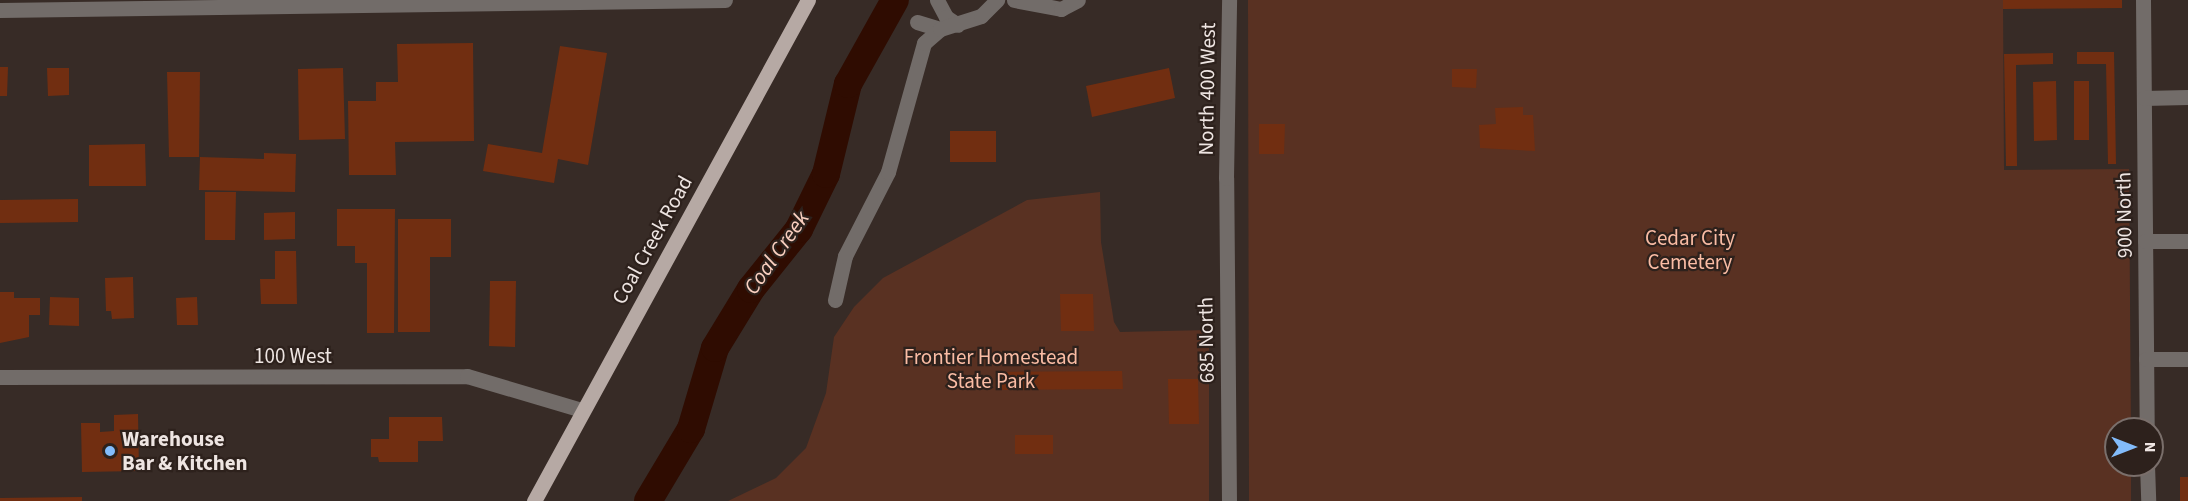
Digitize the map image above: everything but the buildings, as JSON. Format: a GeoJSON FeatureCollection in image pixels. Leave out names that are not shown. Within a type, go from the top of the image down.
{"type":"FeatureCollection","features":[{"type":"Feature","properties":{"kind":"main road","name":"Coal Creek Road"},"geometry":{"type":"LineString","coordinates":[[534,501],[808,0]]}},
{"type":"Feature","properties":{"kind":"street"},"geometry":{"type":"LineString","coordinates":[[0,9],[725,0]]}},
{"type":"Feature","properties":{"kind":"street"},"geometry":{"type":"LineString","coordinates":[[937,0],[946,17],[958,25]]}},
{"type":"Feature","properties":{"kind":"street"},"geometry":{"type":"LineString","coordinates":[[835,300],[845,256],[888,172],[924,43],[940,29],[981,16],[996,1],[1013,0],[1061,9],[1078,0]]}},
{"type":"Feature","properties":{"kind":"street","name":"North 400 West"},"geometry":{"type":"LineString","coordinates":[[1226,178],[1229,0]]}},
{"type":"Feature","properties":{"kind":"street","name":"900 North"},"geometry":{"type":"LineString","coordinates":[[2143,0],[2147,417]]}},
{"type":"Feature","properties":{"kind":"street"},"geometry":{"type":"LineString","coordinates":[[917,22],[940,29]]}},
{"type":"Feature","properties":{"kind":"street"},"geometry":{"type":"LineString","coordinates":[[2144,98],[2188,98]]}},
{"type":"Feature","properties":{"kind":"street","name":"685 North"},"geometry":{"type":"LineString","coordinates":[[1226,178],[1229,501]]}},
{"type":"Feature","properties":{"kind":"street"},"geometry":{"type":"LineString","coordinates":[[2145,241],[2188,241]]}},
{"type":"Feature","properties":{"kind":"street"},"geometry":{"type":"LineString","coordinates":[[2146,359],[2188,359]]}},
{"type":"Feature","properties":{"kind":"street","name":"100 West"},"geometry":{"type":"LineString","coordinates":[[0,378],[467,376],[582,410]]}},
{"type":"Feature","properties":{"kind":"street"},"geometry":{"type":"LineString","coordinates":[[2147,477],[2148,501]]}},
{"type":"Feature","properties":{"kind":"green space","name":"Cedar City Cemetery"},"geometry":{"type":"Polygon","coordinates":[[[1248,0],[2003,0],[2004,170],[2129,169],[2131,417],[2104,417],[2104,477],[2131,477],[2131,501],[1249,501],[1248,0]]]}},
{"type":"Feature","properties":{"kind":"green space","name":"Frontier Homestead State Park"},"geometry":{"type":"Polygon","coordinates":[[[1100,192],[1101,242],[1114,322],[1120,332],[1209,330],[1209,501],[728,501],[776,478],[806,448],[826,393],[834,337],[854,307],[883,278],[1027,200],[1100,192]]]}},
{"type":"Feature","properties":{"kind":"waterway","name":"Coal Creek"},"geometry":{"type":"LineString","coordinates":[[648,501],[691,429],[715,348],[751,289],[799,229],[826,174],[848,84],[895,0]]}},
{"type":"Feature","properties":{"kind":"place","name":"Warehouse Bar & Kitchen"},"geometry":{"type":"Point","coordinates":[110,451]}}]}
